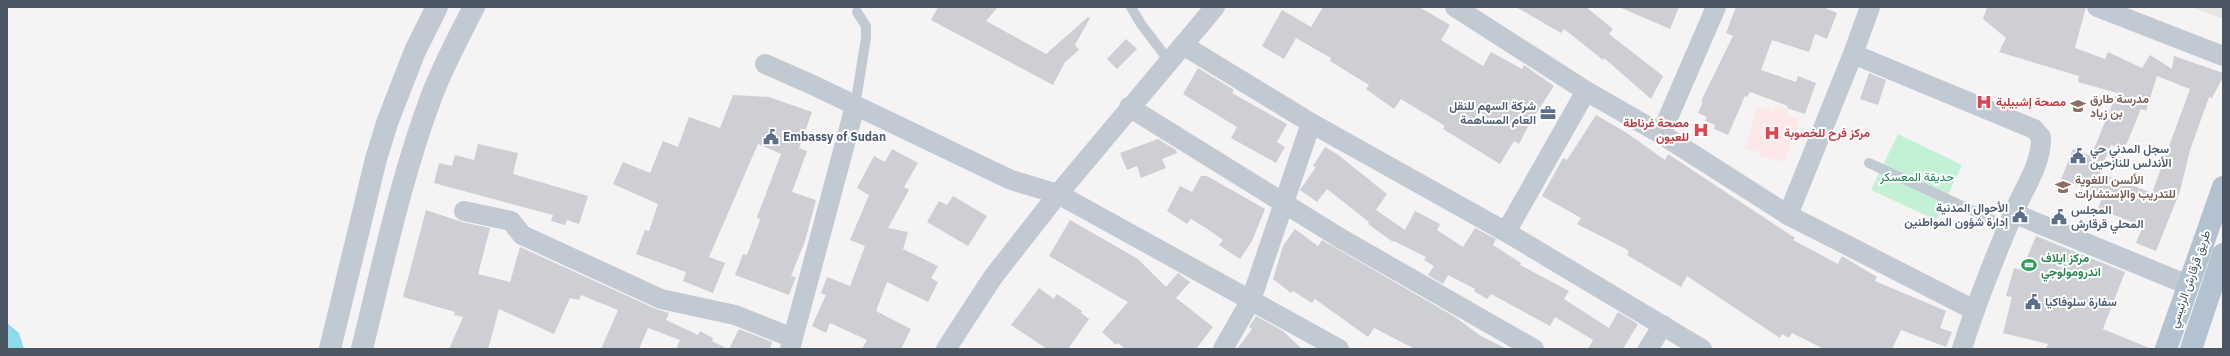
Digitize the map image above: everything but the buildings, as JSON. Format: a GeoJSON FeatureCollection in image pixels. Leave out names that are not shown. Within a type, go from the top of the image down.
{"type":"FeatureCollection","features":[{"type":"Feature","properties":{"kind":"main road","name":"طريق قرقارش الرئيسي"},"geometry":{"type":"LineString","coordinates":[[2166,349],[2223,186]]}},
{"type":"Feature","properties":{"kind":"main road","name":"طريق قرقارش الرئيسي"},"geometry":{"type":"LineString","coordinates":[[2191,349],[2223,254]]}},
{"type":"Feature","properties":{"kind":"street"},"geometry":{"type":"LineString","coordinates":[[330,349],[376,160],[387,123],[415,51],[437,7]]}},
{"type":"Feature","properties":{"kind":"street"},"geometry":{"type":"LineString","coordinates":[[362,349],[399,201],[420,129],[447,59],[474,7]]}},
{"type":"Feature","properties":{"kind":"street"},"geometry":{"type":"LineString","coordinates":[[946,349],[993,277],[1058,194],[1129,107],[1215,7]]}},
{"type":"Feature","properties":{"kind":"street"},"geometry":{"type":"LineString","coordinates":[[1455,7],[1586,91],[1661,134],[1788,215],[1974,310]]}},
{"type":"Feature","properties":{"kind":"street"},"geometry":{"type":"LineString","coordinates":[[1661,134],[1716,7]]}},
{"type":"Feature","properties":{"kind":"street"},"geometry":{"type":"LineString","coordinates":[[1788,215],[1853,54],[1870,7]]}},
{"type":"Feature","properties":{"kind":"street"},"geometry":{"type":"LineString","coordinates":[[2098,7],[2223,56]]}},
{"type":"Feature","properties":{"kind":"street"},"geometry":{"type":"LineString","coordinates":[[1183,45],[1311,123],[1506,232],[1702,349]]}},
{"type":"Feature","properties":{"kind":"street"},"geometry":{"type":"LineString","coordinates":[[1853,54],[2038,132],[2041,137],[2040,155],[2010,220],[1974,310],[1962,349]]}},
{"type":"Feature","properties":{"kind":"street"},"geometry":{"type":"LineString","coordinates":[[765,64],[815,86],[1011,180],[1058,194],[1337,349]]}},
{"type":"Feature","properties":{"kind":"street"},"geometry":{"type":"LineString","coordinates":[[1506,232],[1586,91]]}},
{"type":"Feature","properties":{"kind":"street"},"geometry":{"type":"LineString","coordinates":[[464,211],[511,221],[522,235],[661,299],[735,315],[792,343],[855,106]]}},
{"type":"Feature","properties":{"kind":"street"},"geometry":{"type":"LineString","coordinates":[[1129,107],[1285,204],[1534,349]]}},
{"type":"Feature","properties":{"kind":"street"},"geometry":{"type":"LineString","coordinates":[[1223,349],[1251,300],[1285,204],[1311,123]]}},
{"type":"Feature","properties":{"kind":"street"},"geometry":{"type":"LineString","coordinates":[[2010,220],[2188,284]]}},
{"type":"Feature","properties":{"kind":"street"},"geometry":{"type":"LineString","coordinates":[[1648,349],[1663,325]]}},
{"type":"Feature","properties":{"kind":"lane"},"geometry":{"type":"LineString","coordinates":[[1131,7],[1141,24],[1169,61]]}},
{"type":"Feature","properties":{"kind":"lane"},"geometry":{"type":"LineString","coordinates":[[855,106],[866,38],[866,26],[857,12]]}},
{"type":"Feature","properties":{"kind":"lane"},"geometry":{"type":"LineString","coordinates":[[1869,163],[2010,220]]}},
{"type":"Feature","properties":{"kind":"shaded area"},"geometry":{"type":"Polygon","coordinates":[[[2192,7],[2223,7],[2223,19],[2192,7]]]}},
{"type":"Feature","properties":{"kind":"shaded area","name":"مركز فرح للخصوبة"},"geometry":{"type":"Polygon","coordinates":[[[1776,105],[1788,109],[1787,116],[1799,119],[1785,162],[1759,156],[1760,152],[1745,148],[1758,107],[1774,112],[1776,105]]]}},
{"type":"Feature","properties":{"kind":"green space","name":"حديقة المعسكر"},"geometry":{"type":"Polygon","coordinates":[[[1898,134],[1962,165],[1936,220],[1871,190],[1898,134]]]}},
{"type":"Feature","properties":{"kind":"water"},"geometry":{"type":"Polygon","coordinates":[[[7,323],[19,333],[24,349],[7,349],[7,323]]]}},
{"type":"Feature","properties":{"kind":"place","name":"مصحة إشبيلية"},"geometry":{"type":"Point","coordinates":[1984,102]}},
{"type":"Feature","properties":{"kind":"place","name":"مدرسة طارق بن زياد"},"geometry":{"type":"Point","coordinates":[2078,106]}},
{"type":"Feature","properties":{"kind":"place","name":"شركة السهم للنقل العام المساهمة"},"geometry":{"type":"Point","coordinates":[1548,113]}},
{"type":"Feature","properties":{"kind":"place","name":"مصحة غرناطة للعيون"},"geometry":{"type":"Point","coordinates":[1701,130]}},
{"type":"Feature","properties":{"kind":"place","name":"مركز فرح للخصوبة"},"geometry":{"type":"Point","coordinates":[1772,133]}},
{"type":"Feature","properties":{"kind":"place","name":"Embassy of Sudan"},"geometry":{"type":"Point","coordinates":[771,137]}},
{"type":"Feature","properties":{"kind":"place","name":"سجل المدني حي الأندلس للنازحين"},"geometry":{"type":"Point","coordinates":[2078,156]}},
{"type":"Feature","properties":{"kind":"place","name":"الألسن اللغوية للتدريب والإستشارات"},"geometry":{"type":"Point","coordinates":[2063,187]}},
{"type":"Feature","properties":{"kind":"place","name":"الأحوال المدنية إدارة شؤون المواطنين"},"geometry":{"type":"Point","coordinates":[2020,215]}},
{"type":"Feature","properties":{"kind":"place","name":"المجلس المحلي قرقارش"},"geometry":{"type":"Point","coordinates":[2059,217]}},
{"type":"Feature","properties":{"kind":"place","name":"مركز ايلاف اندرومولوجي"},"geometry":{"type":"Point","coordinates":[2029,265]}},
{"type":"Feature","properties":{"kind":"place","name":"سفارة سلوفاكيا"},"geometry":{"type":"Point","coordinates":[2033,302]}}]}
